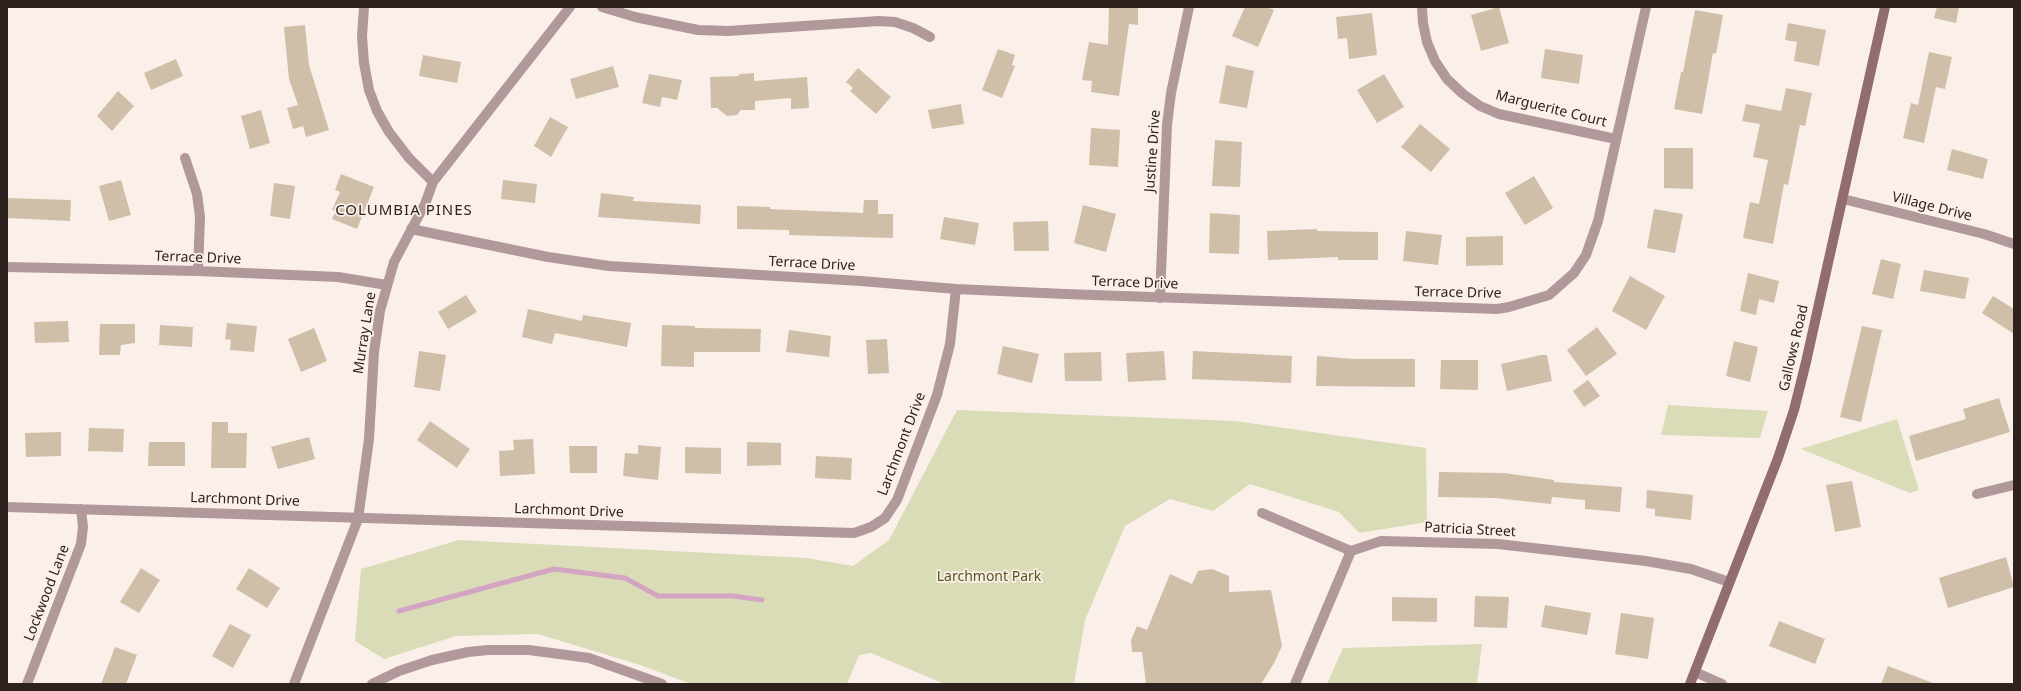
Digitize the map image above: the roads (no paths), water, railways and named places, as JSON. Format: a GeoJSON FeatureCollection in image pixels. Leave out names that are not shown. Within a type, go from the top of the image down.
{"type":"FeatureCollection","features":[{"type":"Feature","properties":{"kind":"main road","name":"Gallows Road"},"geometry":{"type":"LineString","coordinates":[[1690,684],[1778,458],[1794,410],[1843,199],[1885,7]]}},
{"type":"Feature","properties":{"kind":"street"},"geometry":{"type":"LineString","coordinates":[[364,7],[362,37],[364,63],[369,90],[377,110],[389,132],[409,158],[433,182]]}},
{"type":"Feature","properties":{"kind":"street","name":"Murray Lane"},"geometry":{"type":"LineString","coordinates":[[294,684],[358,518],[369,439],[374,352],[380,311],[394,262],[433,182],[570,7]]}},
{"type":"Feature","properties":{"kind":"street"},"geometry":{"type":"LineString","coordinates":[[602,7],[636,17],[698,30],[728,31],[879,21],[895,22],[913,28],[930,37]]}},
{"type":"Feature","properties":{"kind":"street","name":"Justine Drive"},"geometry":{"type":"LineString","coordinates":[[1160,298],[1167,125],[1171,93],[1189,7]]}},
{"type":"Feature","properties":{"kind":"street","name":"Marguerite Court"},"geometry":{"type":"LineString","coordinates":[[1422,7],[1423,23],[1427,42],[1436,61],[1448,79],[1463,94],[1480,106],[1500,114],[1616,139]]}},
{"type":"Feature","properties":{"kind":"street","name":"Terrace Drive"},"geometry":{"type":"LineString","coordinates":[[411,229],[548,257],[609,266],[861,281],[956,289],[1160,298],[1497,309],[1532,301],[1550,295],[1574,273],[1586,255],[1598,221],[1646,7]]}},
{"type":"Feature","properties":{"kind":"street"},"geometry":{"type":"LineString","coordinates":[[185,158],[197,194],[200,217],[198,271]]}},
{"type":"Feature","properties":{"kind":"street","name":"Village Drive"},"geometry":{"type":"LineString","coordinates":[[1843,199],[1984,234],[2014,244]]}},
{"type":"Feature","properties":{"kind":"street","name":"Terrace Drive"},"geometry":{"type":"LineString","coordinates":[[7,267],[198,271],[338,277],[387,285]]}},
{"type":"Feature","properties":{"kind":"street","name":"Larchmont Drive"},"geometry":{"type":"LineString","coordinates":[[7,507],[812,533],[854,533],[871,528],[885,518],[897,500],[923,435],[936,395],[950,344],[956,289]]}},
{"type":"Feature","properties":{"kind":"street"},"geometry":{"type":"LineString","coordinates":[[1977,494],[2014,485]]}},
{"type":"Feature","properties":{"kind":"street","name":"Lockwood Lane"},"geometry":{"type":"LineString","coordinates":[[27,684],[81,544],[83,527],[81,509]]}},
{"type":"Feature","properties":{"kind":"street"},"geometry":{"type":"LineString","coordinates":[[1262,513],[1351,551],[1295,684]]}},
{"type":"Feature","properties":{"kind":"street","name":"Patricia Street"},"geometry":{"type":"LineString","coordinates":[[1351,551],[1381,541],[1498,544],[1667,564],[1709,574],[1729,582]]}},
{"type":"Feature","properties":{"kind":"street"},"geometry":{"type":"LineString","coordinates":[[372,684],[399,671],[468,652],[488,650],[529,650],[558,652],[589,658],[662,684]]}},
{"type":"Feature","properties":{"kind":"street"},"geometry":{"type":"LineString","coordinates":[[1695,672],[1722,684]]}},
{"type":"Feature","properties":{"kind":"waterway"},"geometry":{"type":"LineString","coordinates":[[399,611],[554,569],[625,578],[658,596],[733,596],[762,600]]}},
{"type":"Feature","properties":{"kind":"district","name":"COLUMBIA PINES"},"geometry":{"type":"Point","coordinates":[404,211]}},
{"type":"Feature","properties":{"kind":"park label","name":"Larchmont Park"},"geometry":{"type":"Point","coordinates":[989,577]}}]}
